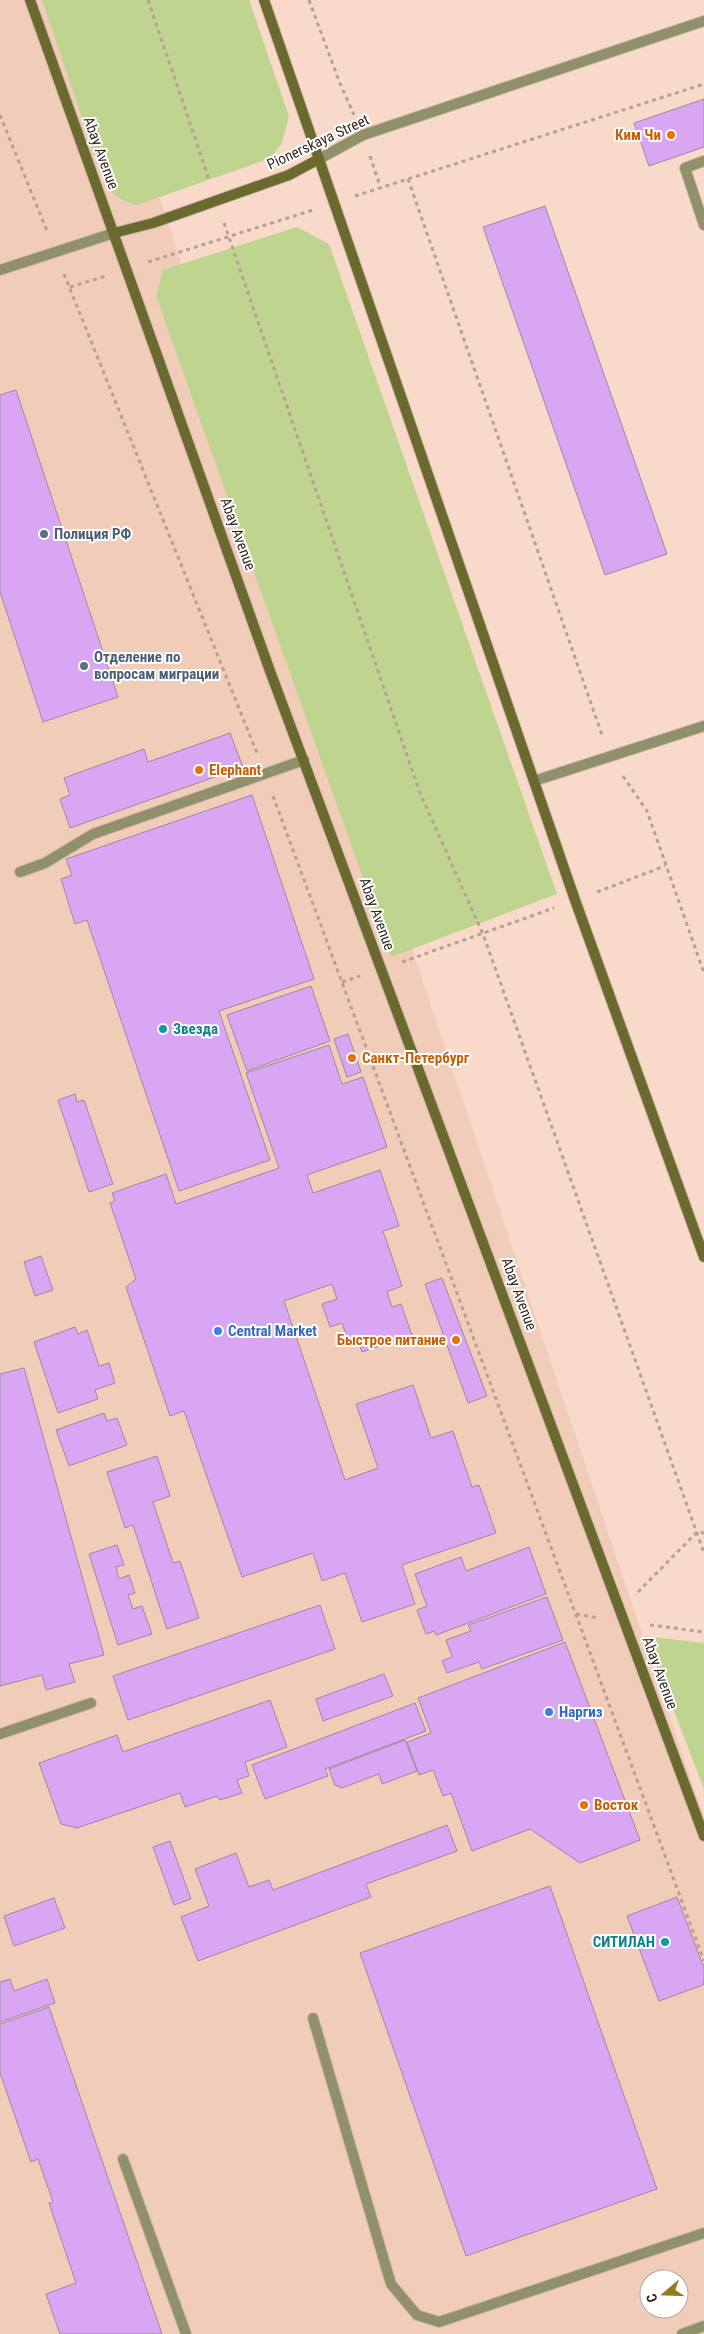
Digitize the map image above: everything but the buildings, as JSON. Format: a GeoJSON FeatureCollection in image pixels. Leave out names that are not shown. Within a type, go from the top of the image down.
{"type":"FeatureCollection","features":[{"type":"Feature","properties":{"kind":"main road","name":"Abay Avenue"},"geometry":{"type":"LineString","coordinates":[[30,0],[304,760],[704,1836]]}},
{"type":"Feature","properties":{"kind":"main road"},"geometry":{"type":"LineString","coordinates":[[264,0],[575,900],[704,1257]]}},
{"type":"Feature","properties":{"kind":"main road","name":"Pionerskaya Street"},"geometry":{"type":"LineString","coordinates":[[114,233],[153,223],[289,175],[319,159]]}},
{"type":"Feature","properties":{"kind":"street","name":"Pionerskaya Street"},"geometry":{"type":"LineString","coordinates":[[319,159],[363,135],[704,21]]}},
{"type":"Feature","properties":{"kind":"street"},"geometry":{"type":"LineString","coordinates":[[704,161],[685,168],[704,225]]}},
{"type":"Feature","properties":{"kind":"street","name":"Pionerskaya Street"},"geometry":{"type":"LineString","coordinates":[[0,270],[114,233]]}},
{"type":"Feature","properties":{"kind":"street"},"geometry":{"type":"LineString","coordinates":[[534,781],[704,726]]}},
{"type":"Feature","properties":{"kind":"street"},"geometry":{"type":"LineString","coordinates":[[20,872],[45,863],[93,834],[266,775],[304,760]]}},
{"type":"Feature","properties":{"kind":"street"},"geometry":{"type":"LineString","coordinates":[[0,1734],[90,1703]]}},
{"type":"Feature","properties":{"kind":"street"},"geometry":{"type":"LineString","coordinates":[[313,2018],[391,2284],[417,2315],[439,2322],[704,2234]]}},
{"type":"Feature","properties":{"kind":"street"},"geometry":{"type":"LineString","coordinates":[[123,2159],[186,2334]]}},
{"type":"Feature","properties":{"kind":"street"},"geometry":{"type":"LineString","coordinates":[[682,2334],[704,2326]]}},
{"type":"Feature","properties":{"kind":"path"},"geometry":{"type":"LineString","coordinates":[[148,0],[420,793],[483,934],[704,1552]]}},
{"type":"Feature","properties":{"kind":"path"},"geometry":{"type":"LineString","coordinates":[[309,0],[339,82],[363,135],[380,188]]}},
{"type":"Feature","properties":{"kind":"path"},"geometry":{"type":"LineString","coordinates":[[70,287],[704,84]]}},
{"type":"Feature","properties":{"kind":"path"},"geometry":{"type":"LineString","coordinates":[[0,114],[266,775],[704,1960]]}},
{"type":"Feature","properties":{"kind":"path"},"geometry":{"type":"LineString","coordinates":[[408,179],[609,757],[647,811],[704,973]]}},
{"type":"Feature","properties":{"kind":"path"},"geometry":{"type":"LineString","coordinates":[[342,982],[483,934],[665,866]]}},
{"type":"Feature","properties":{"kind":"path"},"geometry":{"type":"LineString","coordinates":[[697,1532],[704,1533]]}},
{"type":"Feature","properties":{"kind":"path"},"geometry":{"type":"LineString","coordinates":[[620,1610],[697,1532]]}},
{"type":"Feature","properties":{"kind":"shaded area"},"geometry":{"type":"Polygon","coordinates":[[[0,0],[93,0],[704,1818],[704,2334],[0,2334],[0,0]]]}},
{"type":"Feature","properties":{"kind":"green space"},"geometry":{"type":"Polygon","coordinates":[[[42,0],[249,0],[289,116],[282,143],[271,158],[137,205],[116,196],[108,188],[99,168],[42,0]]]}},
{"type":"Feature","properties":{"kind":"green space"},"geometry":{"type":"Polygon","coordinates":[[[297,227],[329,244],[557,894],[391,957],[156,296],[163,270],[297,227]]]}},
{"type":"Feature","properties":{"kind":"green space"},"geometry":{"type":"Polygon","coordinates":[[[645,1636],[704,1643],[704,1789],[645,1636]]]}},
{"type":"Feature","properties":{"kind":"place","name":"Ким Чи"},"geometry":{"type":"Point","coordinates":[671,135]}},
{"type":"Feature","properties":{"kind":"place","name":"Полиция РФ"},"geometry":{"type":"Point","coordinates":[44,534]}},
{"type":"Feature","properties":{"kind":"place","name":"Отделение по вопросам миграции"},"geometry":{"type":"Point","coordinates":[84,666]}},
{"type":"Feature","properties":{"kind":"place","name":"Elephant"},"geometry":{"type":"Point","coordinates":[199,770]}},
{"type":"Feature","properties":{"kind":"place","name":"Звезда"},"geometry":{"type":"Point","coordinates":[163,1029]}},
{"type":"Feature","properties":{"kind":"place","name":"Санкт-Петербург"},"geometry":{"type":"Point","coordinates":[352,1058]}},
{"type":"Feature","properties":{"kind":"place","name":"Central Market"},"geometry":{"type":"Point","coordinates":[218,1331]}},
{"type":"Feature","properties":{"kind":"place","name":"Быстрое питание"},"geometry":{"type":"Point","coordinates":[456,1340]}},
{"type":"Feature","properties":{"kind":"place","name":"Наргиз"},"geometry":{"type":"Point","coordinates":[549,1712]}},
{"type":"Feature","properties":{"kind":"place","name":"Восток"},"geometry":{"type":"Point","coordinates":[584,1805]}},
{"type":"Feature","properties":{"kind":"place","name":"СИТИЛАН"},"geometry":{"type":"Point","coordinates":[665,1942]}}]}
